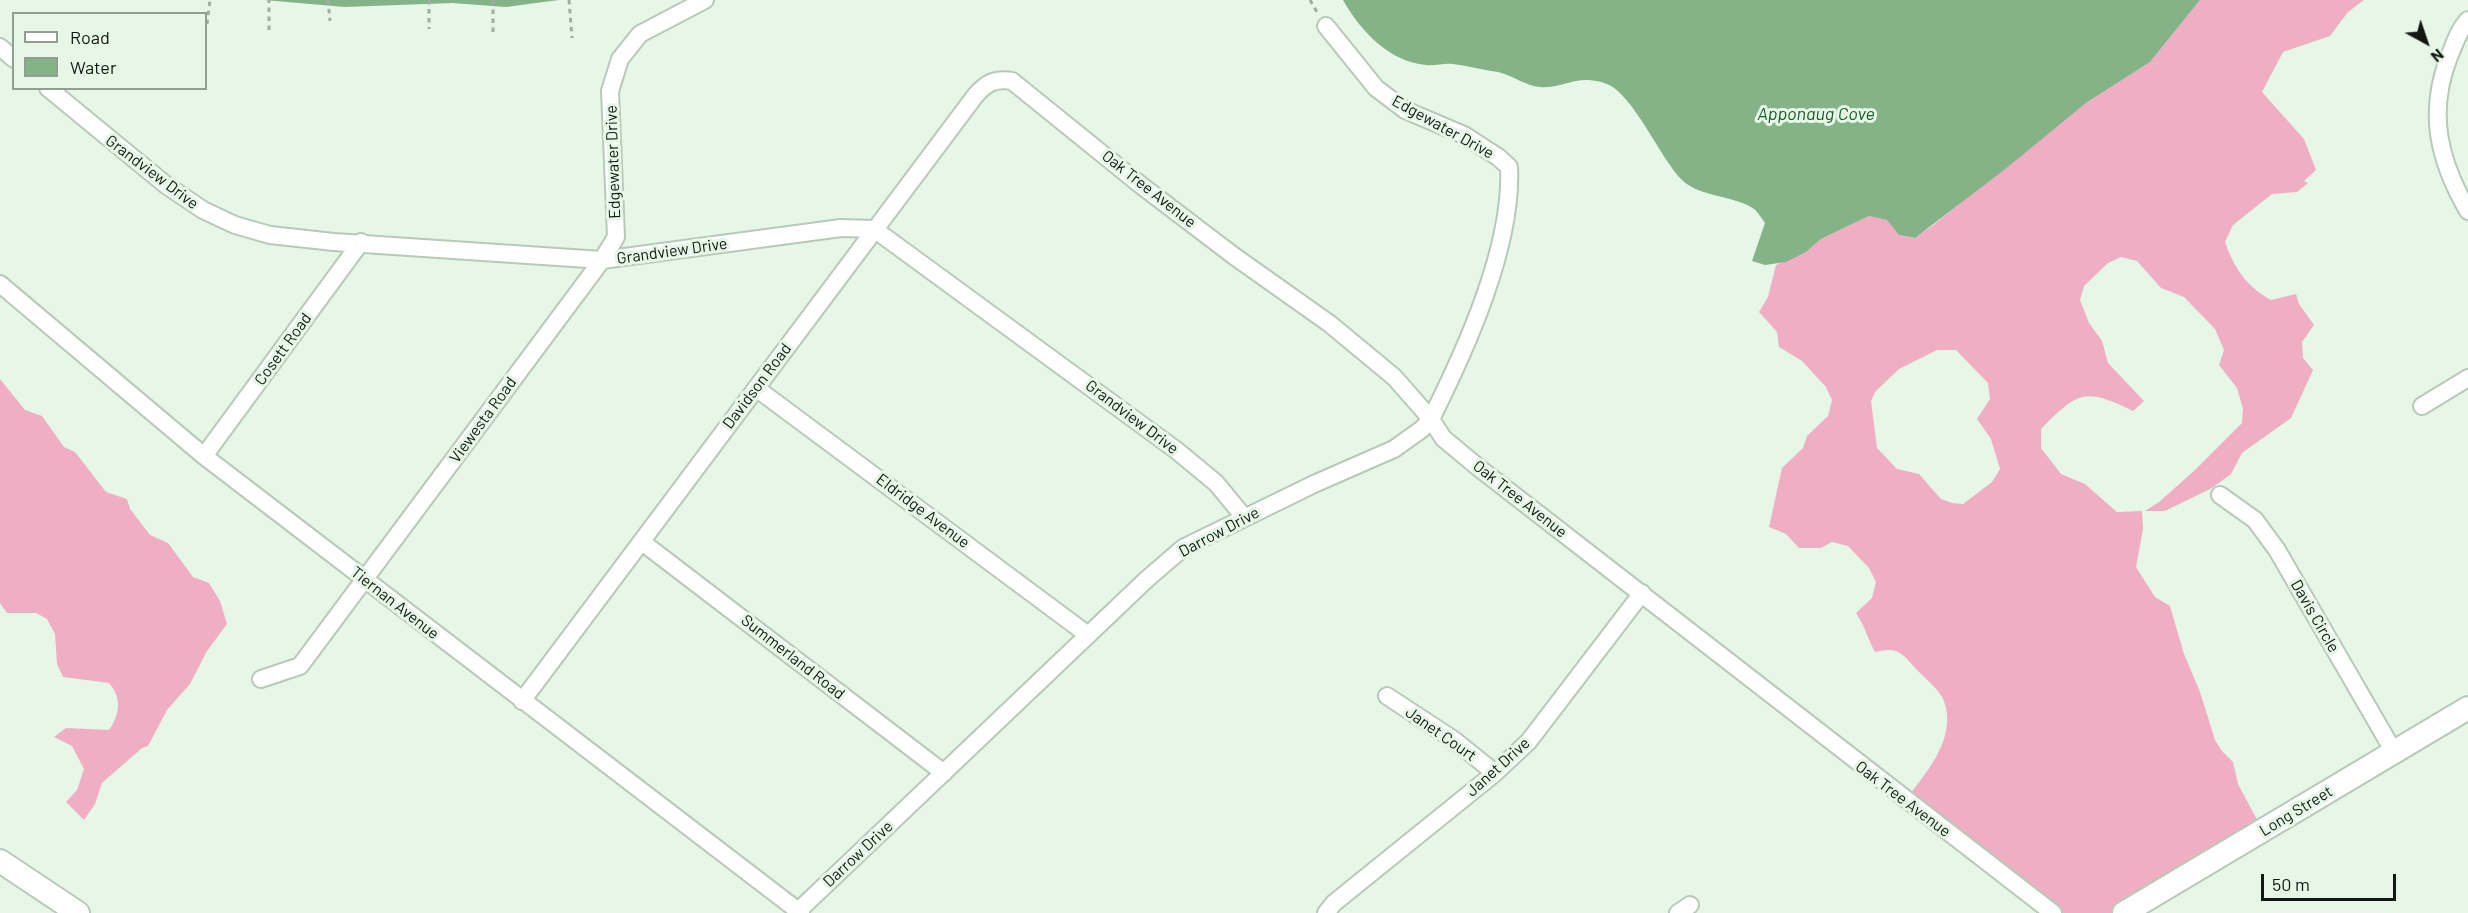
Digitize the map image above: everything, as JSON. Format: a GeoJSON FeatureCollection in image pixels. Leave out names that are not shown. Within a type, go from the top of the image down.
{"type":"FeatureCollection","features":[{"type":"Feature","properties":{"kind":"street","name":"Edgewater Drive"},"geometry":{"type":"LineString","coordinates":[[602,260],[616,237],[610,92],[620,59],[640,34],[705,0]]}},
{"type":"Feature","properties":{"kind":"street"},"geometry":{"type":"LineString","coordinates":[[2468,20],[2452,49],[2441,76],[2437,104],[2438,133],[2443,161],[2453,186],[2468,212]]}},
{"type":"Feature","properties":{"kind":"street","name":"Edgewater Drive"},"geometry":{"type":"LineString","coordinates":[[1326,26],[1376,88],[1405,110],[1464,135],[1498,157],[1509,167],[1509,176]]}},
{"type":"Feature","properties":{"kind":"street"},"geometry":{"type":"LineString","coordinates":[[0,47],[12,57]]}},
{"type":"Feature","properties":{"kind":"street","name":"Davidson Road"},"geometry":{"type":"LineString","coordinates":[[522,701],[975,96],[984,85],[998,78]]}},
{"type":"Feature","properties":{"kind":"street","name":"Oak Tree Avenue"},"geometry":{"type":"LineString","coordinates":[[998,78],[1012,81],[1151,193],[1330,324],[1394,377],[1431,419],[1443,438],[1465,457],[1642,593],[1860,766],[2053,913]]}},
{"type":"Feature","properties":{"kind":"street","name":"Grandview Drive"},"geometry":{"type":"LineString","coordinates":[[50,90],[166,185],[203,210],[235,225],[270,235],[602,260],[841,228],[874,229],[1176,450],[1216,483],[1244,517]]}},
{"type":"Feature","properties":{"kind":"street","name":"Darrow Drive"},"geometry":{"type":"LineString","coordinates":[[798,912],[1183,548],[1244,517],[1394,449],[1422,429],[1431,419],[1472,329],[1498,254],[1510,187],[1509,176]]}},
{"type":"Feature","properties":{"kind":"street","name":"Cosett Road"},"geometry":{"type":"LineString","coordinates":[[204,456],[361,242]]}},
{"type":"Feature","properties":{"kind":"street","name":"Viewesta Road"},"geometry":{"type":"LineString","coordinates":[[261,679],[300,666],[602,260]]}},
{"type":"Feature","properties":{"kind":"street","name":"Tiernan Avenue"},"geometry":{"type":"LineString","coordinates":[[0,284],[204,456],[522,701],[674,814],[798,912]]}},
{"type":"Feature","properties":{"kind":"street"},"geometry":{"type":"LineString","coordinates":[[2422,406],[2468,378]]}},
{"type":"Feature","properties":{"kind":"street","name":"Eldridge Avenue"},"geometry":{"type":"LineString","coordinates":[[756,388],[1089,635]]}},
{"type":"Feature","properties":{"kind":"street","name":"Davis Circle"},"geometry":{"type":"LineString","coordinates":[[2220,495],[2255,520],[2277,550],[2394,752]]}},
{"type":"Feature","properties":{"kind":"street","name":"Summerland Road"},"geometry":{"type":"LineString","coordinates":[[642,542],[944,773]]}},
{"type":"Feature","properties":{"kind":"street","name":"Janet Drive"},"geometry":{"type":"LineString","coordinates":[[1326,913],[1334,903],[1495,773],[1529,741],[1642,593]]}},
{"type":"Feature","properties":{"kind":"street","name":"Janet Court"},"geometry":{"type":"LineString","coordinates":[[1387,696],[1454,741],[1495,773]]}},
{"type":"Feature","properties":{"kind":"street","name":"Long Street"},"geometry":{"type":"LineString","coordinates":[[2124,913],[2468,708]]}},
{"type":"Feature","properties":{"kind":"street"},"geometry":{"type":"LineString","coordinates":[[0,861],[68,911]]}},
{"type":"Feature","properties":{"kind":"path"},"geometry":{"type":"LineString","coordinates":[[207,24],[210,0]]}},
{"type":"Feature","properties":{"kind":"path"},"geometry":{"type":"LineString","coordinates":[[269,0],[269,30]]}},
{"type":"Feature","properties":{"kind":"path"},"geometry":{"type":"LineString","coordinates":[[328,0],[330,21]]}},
{"type":"Feature","properties":{"kind":"path"},"geometry":{"type":"LineString","coordinates":[[429,0],[429,29]]}},
{"type":"Feature","properties":{"kind":"path"},"geometry":{"type":"LineString","coordinates":[[493,0],[493,32]]}},
{"type":"Feature","properties":{"kind":"path"},"geometry":{"type":"LineString","coordinates":[[569,0],[572,38]]}},
{"type":"Feature","properties":{"kind":"shaded area"},"geometry":{"type":"Polygon","coordinates":[[[2200,0],[2364,0],[2348,12],[2330,36],[2283,52],[2262,92],[2304,139],[2316,170],[2304,181],[2308,183],[2297,192],[2272,194],[2233,225],[2225,242],[2237,268],[2248,283],[2271,300],[2296,294],[2299,304],[2314,325],[2302,342],[2303,358],[2313,370],[2291,418],[2242,453],[2231,474],[2212,488],[2165,511],[2145,511],[2159,502],[2194,471],[2242,423],[2243,409],[2237,388],[2219,365],[2224,350],[2215,329],[2184,297],[2161,288],[2137,261],[2121,257],[2108,263],[2084,286],[2080,300],[2089,323],[2102,341],[2108,363],[2144,401],[2133,411],[2103,398],[2082,397],[2064,407],[2041,429],[2041,448],[2061,474],[2085,484],[2117,512],[2142,511],[2143,529],[2136,567],[2155,597],[2170,606],[2184,654],[2200,692],[2215,740],[2233,762],[2238,784],[2263,831],[2128,913],[2051,913],[1906,799],[1938,753],[1947,728],[1947,714],[1944,701],[1939,693],[1903,655],[1889,650],[1875,652],[1856,613],[1872,598],[1876,582],[1869,568],[1848,546],[1832,542],[1821,548],[1799,548],[1786,534],[1769,527],[1782,468],[1803,448],[1807,436],[1828,416],[1832,400],[1826,387],[1802,361],[1779,347],[1777,332],[1759,312],[1768,297],[1776,265],[1806,252],[1821,239],[1869,216],[1888,220],[1899,235],[1914,238],[2086,103],[2150,62],[2200,0]],[[1937,350],[1899,369],[1875,392],[1871,401],[1877,448],[1897,469],[1919,474],[1941,499],[1963,504],[1992,482],[2000,469],[1991,439],[1977,419],[1990,399],[1988,383],[1956,350],[1937,350]]]}},
{"type":"Feature","properties":{"kind":"shaded area"},"geometry":{"type":"Polygon","coordinates":[[[0,379],[25,410],[42,416],[64,447],[75,452],[106,492],[127,499],[130,509],[150,535],[168,543],[193,577],[209,583],[220,601],[227,624],[207,651],[190,684],[167,710],[148,746],[142,748],[102,783],[95,804],[84,820],[66,802],[77,790],[84,769],[72,746],[54,737],[66,728],[109,730],[117,712],[118,700],[109,683],[63,677],[57,664],[55,634],[47,619],[36,613],[7,613],[0,603],[0,379]]]}},
{"type":"Feature","properties":{"kind":"water"},"geometry":{"type":"Polygon","coordinates":[[[264,0],[559,0],[506,7],[452,3],[345,7],[264,0]]]}},
{"type":"Feature","properties":{"kind":"water","name":"Apponaug Cove"},"geometry":{"type":"Polygon","coordinates":[[[1343,0],[2200,0],[2150,62],[2086,103],[1915,238],[1899,235],[1887,220],[1869,216],[1821,239],[1806,252],[1786,262],[1765,265],[1752,261],[1765,223],[1757,212],[1738,201],[1698,190],[1682,180],[1627,100],[1617,90],[1607,84],[1587,80],[1540,87],[1498,72],[1453,64],[1413,63],[1400,58],[1377,43],[1358,22],[1343,0]]]}}]}
